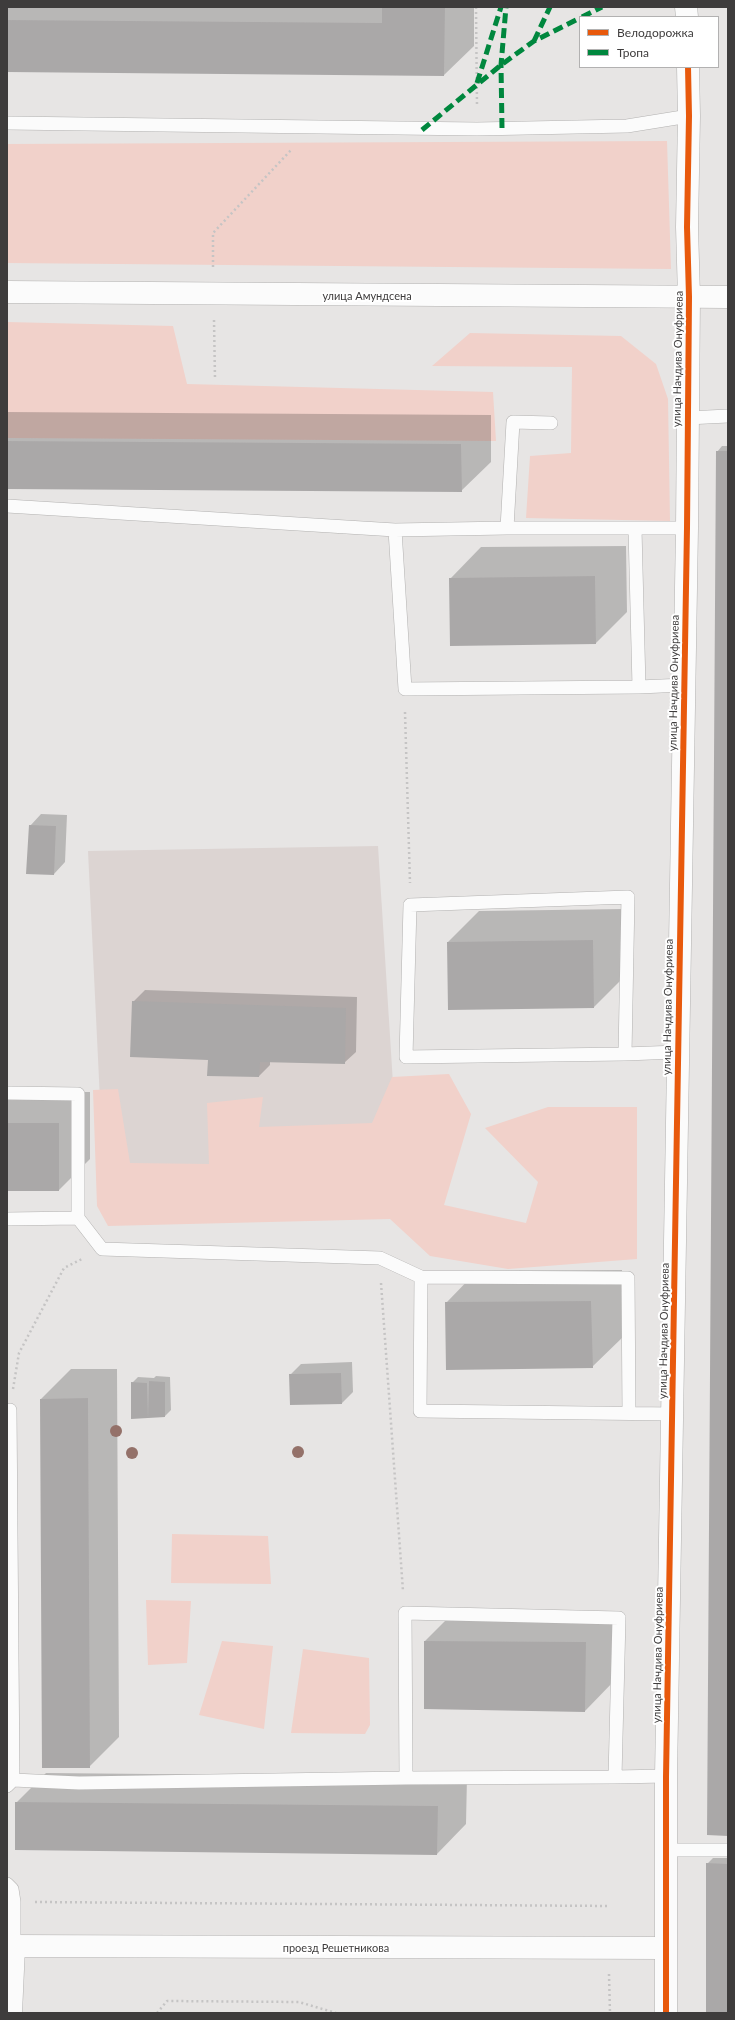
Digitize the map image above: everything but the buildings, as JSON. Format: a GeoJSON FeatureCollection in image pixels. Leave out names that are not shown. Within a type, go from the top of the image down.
{"type":"FeatureCollection","features":[{"type":"Feature","properties":{"kind":"street","name":"улица Начдива Онуфриева"},"geometry":{"type":"LineString","coordinates":[[666,2013],[666,1776],[687,528],[686,418],[689,297],[687,227],[689,116],[688,68]]}},
{"type":"Feature","properties":{"kind":"street","name":"улица Амундсена"},"geometry":{"type":"LineString","coordinates":[[7,292],[728,297]]}},
{"type":"Feature","properties":{"kind":"street","name":"проезд Решетникова"},"geometry":{"type":"LineString","coordinates":[[10,1946],[666,1948]]}},
{"type":"Feature","properties":{"kind":"street"},"geometry":{"type":"LineString","coordinates":[[10,1946],[11,2013]]}},
{"type":"Feature","properties":{"kind":"lane"},"geometry":{"type":"LineString","coordinates":[[7,123],[477,129],[627,126],[689,116]]}},
{"type":"Feature","properties":{"kind":"lane"},"geometry":{"type":"LineString","coordinates":[[686,418],[728,416]]}},
{"type":"Feature","properties":{"kind":"lane"},"geometry":{"type":"LineString","coordinates":[[507,528],[513,422],[551,423]]}},
{"type":"Feature","properties":{"kind":"lane"},"geometry":{"type":"LineString","coordinates":[[7,506],[395,530],[507,528],[687,528]]}},
{"type":"Feature","properties":{"kind":"lane"},"geometry":{"type":"LineString","coordinates":[[635,529],[639,687]]}},
{"type":"Feature","properties":{"kind":"lane"},"geometry":{"type":"LineString","coordinates":[[395,530],[405,689],[639,687],[684,685]]}},
{"type":"Feature","properties":{"kind":"lane"},"geometry":{"type":"LineString","coordinates":[[625,1054],[628,897],[410,905],[406,1057],[625,1054],[677,1052]]}},
{"type":"Feature","properties":{"kind":"lane"},"geometry":{"type":"LineString","coordinates":[[7,1093],[78,1094],[78,1218],[102,1249],[380,1258],[421,1277],[628,1278],[629,1413]]}},
{"type":"Feature","properties":{"kind":"lane"},"geometry":{"type":"LineString","coordinates":[[7,1219],[78,1218]]}},
{"type":"Feature","properties":{"kind":"lane"},"geometry":{"type":"LineString","coordinates":[[421,1277],[420,1411],[673,1414]]}},
{"type":"Feature","properties":{"kind":"lane"},"geometry":{"type":"LineString","coordinates":[[10,1410],[10,1783],[666,1776]]}},
{"type":"Feature","properties":{"kind":"lane"},"geometry":{"type":"LineString","coordinates":[[406,1778],[405,1613],[619,1618],[615,1777]]}},
{"type":"Feature","properties":{"kind":"lane"},"geometry":{"type":"LineString","coordinates":[[667,1850],[728,1850]]}},
{"type":"Feature","properties":{"kind":"lane"},"geometry":{"type":"LineString","coordinates":[[7,1884],[12,1889],[14,1902],[10,1946]]}},
{"type":"Feature","properties":{"kind":"path"},"geometry":{"type":"LineString","coordinates":[[476,7],[477,129]]}},
{"type":"Feature","properties":{"kind":"path"},"geometry":{"type":"LineString","coordinates":[[212,234],[312,128]]}},
{"type":"Feature","properties":{"kind":"path"},"geometry":{"type":"LineString","coordinates":[[405,689],[410,905]]}},
{"type":"Feature","properties":{"kind":"path"},"geometry":{"type":"LineString","coordinates":[[10,1410],[19,1353],[64,1268],[102,1249]]}},
{"type":"Feature","properties":{"kind":"path"},"geometry":{"type":"LineString","coordinates":[[380,1258],[405,1613]]}},
{"type":"Feature","properties":{"kind":"path"},"geometry":{"type":"LineString","coordinates":[[14,1902],[610,1906]]}},
{"type":"Feature","properties":{"kind":"path"},"geometry":{"type":"LineString","coordinates":[[608,1949],[610,2013]]}},
{"type":"Feature","properties":{"kind":"path"},"geometry":{"type":"LineString","coordinates":[[157,2013],[167,2001],[299,2002],[336,2013]]}},
{"type":"Feature","properties":{"kind":"shaded area"},"geometry":{"type":"Polygon","coordinates":[[[667,141],[671,269],[7,263],[7,144],[667,141]]]}},
{"type":"Feature","properties":{"kind":"shaded area"},"geometry":{"type":"Polygon","coordinates":[[[7,322],[173,326],[187,384],[493,392],[496,441],[7,438],[7,322]]]}},
{"type":"Feature","properties":{"kind":"shaded area"},"geometry":{"type":"Polygon","coordinates":[[[470,333],[621,336],[656,364],[668,399],[670,521],[526,518],[530,456],[571,453],[572,367],[432,366],[470,333]]]}},
{"type":"Feature","properties":{"kind":"shaded area"},"geometry":{"type":"Polygon","coordinates":[[[378,846],[399,1179],[104,1183],[88,851],[378,846]]]}},
{"type":"Feature","properties":{"kind":"shaded area"},"geometry":{"type":"Polygon","coordinates":[[[449,1074],[471,1114],[444,1205],[526,1223],[538,1182],[485,1128],[548,1107],[637,1107],[637,1259],[508,1269],[430,1256],[390,1219],[108,1226],[97,1206],[93,1090],[118,1089],[130,1163],[209,1164],[207,1103],[263,1097],[259,1127],[372,1123],[392,1077],[449,1074]]]}},
{"type":"Feature","properties":{"kind":"shaded area"},"geometry":{"type":"Polygon","coordinates":[[[172,1534],[268,1536],[271,1584],[171,1583],[172,1534]]]}},
{"type":"Feature","properties":{"kind":"shaded area"},"geometry":{"type":"Polygon","coordinates":[[[146,1600],[191,1601],[187,1663],[148,1665],[146,1600]]]}},
{"type":"Feature","properties":{"kind":"shaded area"},"geometry":{"type":"Polygon","coordinates":[[[222,1641],[273,1646],[264,1729],[199,1715],[222,1641]]]}},
{"type":"Feature","properties":{"kind":"shaded area"},"geometry":{"type":"Polygon","coordinates":[[[303,1649],[369,1658],[370,1725],[365,1734],[291,1733],[303,1649]]]}},
{"type":"Feature","properties":{"kind":"marked path"},"geometry":{"type":"LineString","coordinates":[[477,83],[501,7]]}},
{"type":"Feature","properties":{"kind":"marked path"},"geometry":{"type":"LineString","coordinates":[[502,128],[501,65],[506,7]]}},
{"type":"Feature","properties":{"kind":"marked path"},"geometry":{"type":"LineString","coordinates":[[534,41],[550,7]]}},
{"type":"Feature","properties":{"kind":"marked path"},"geometry":{"type":"LineString","coordinates":[[584,16],[602,7]]}},
{"type":"Feature","properties":{"kind":"marked path"},"geometry":{"type":"LineString","coordinates":[[422,130],[501,65],[534,41],[579,18]]}},
{"type":"Feature","properties":{"kind":"cycle path"},"geometry":{"type":"LineString","coordinates":[[666,2013],[666,1776],[687,528],[689,297],[687,227],[689,116],[688,68]]}}]}
